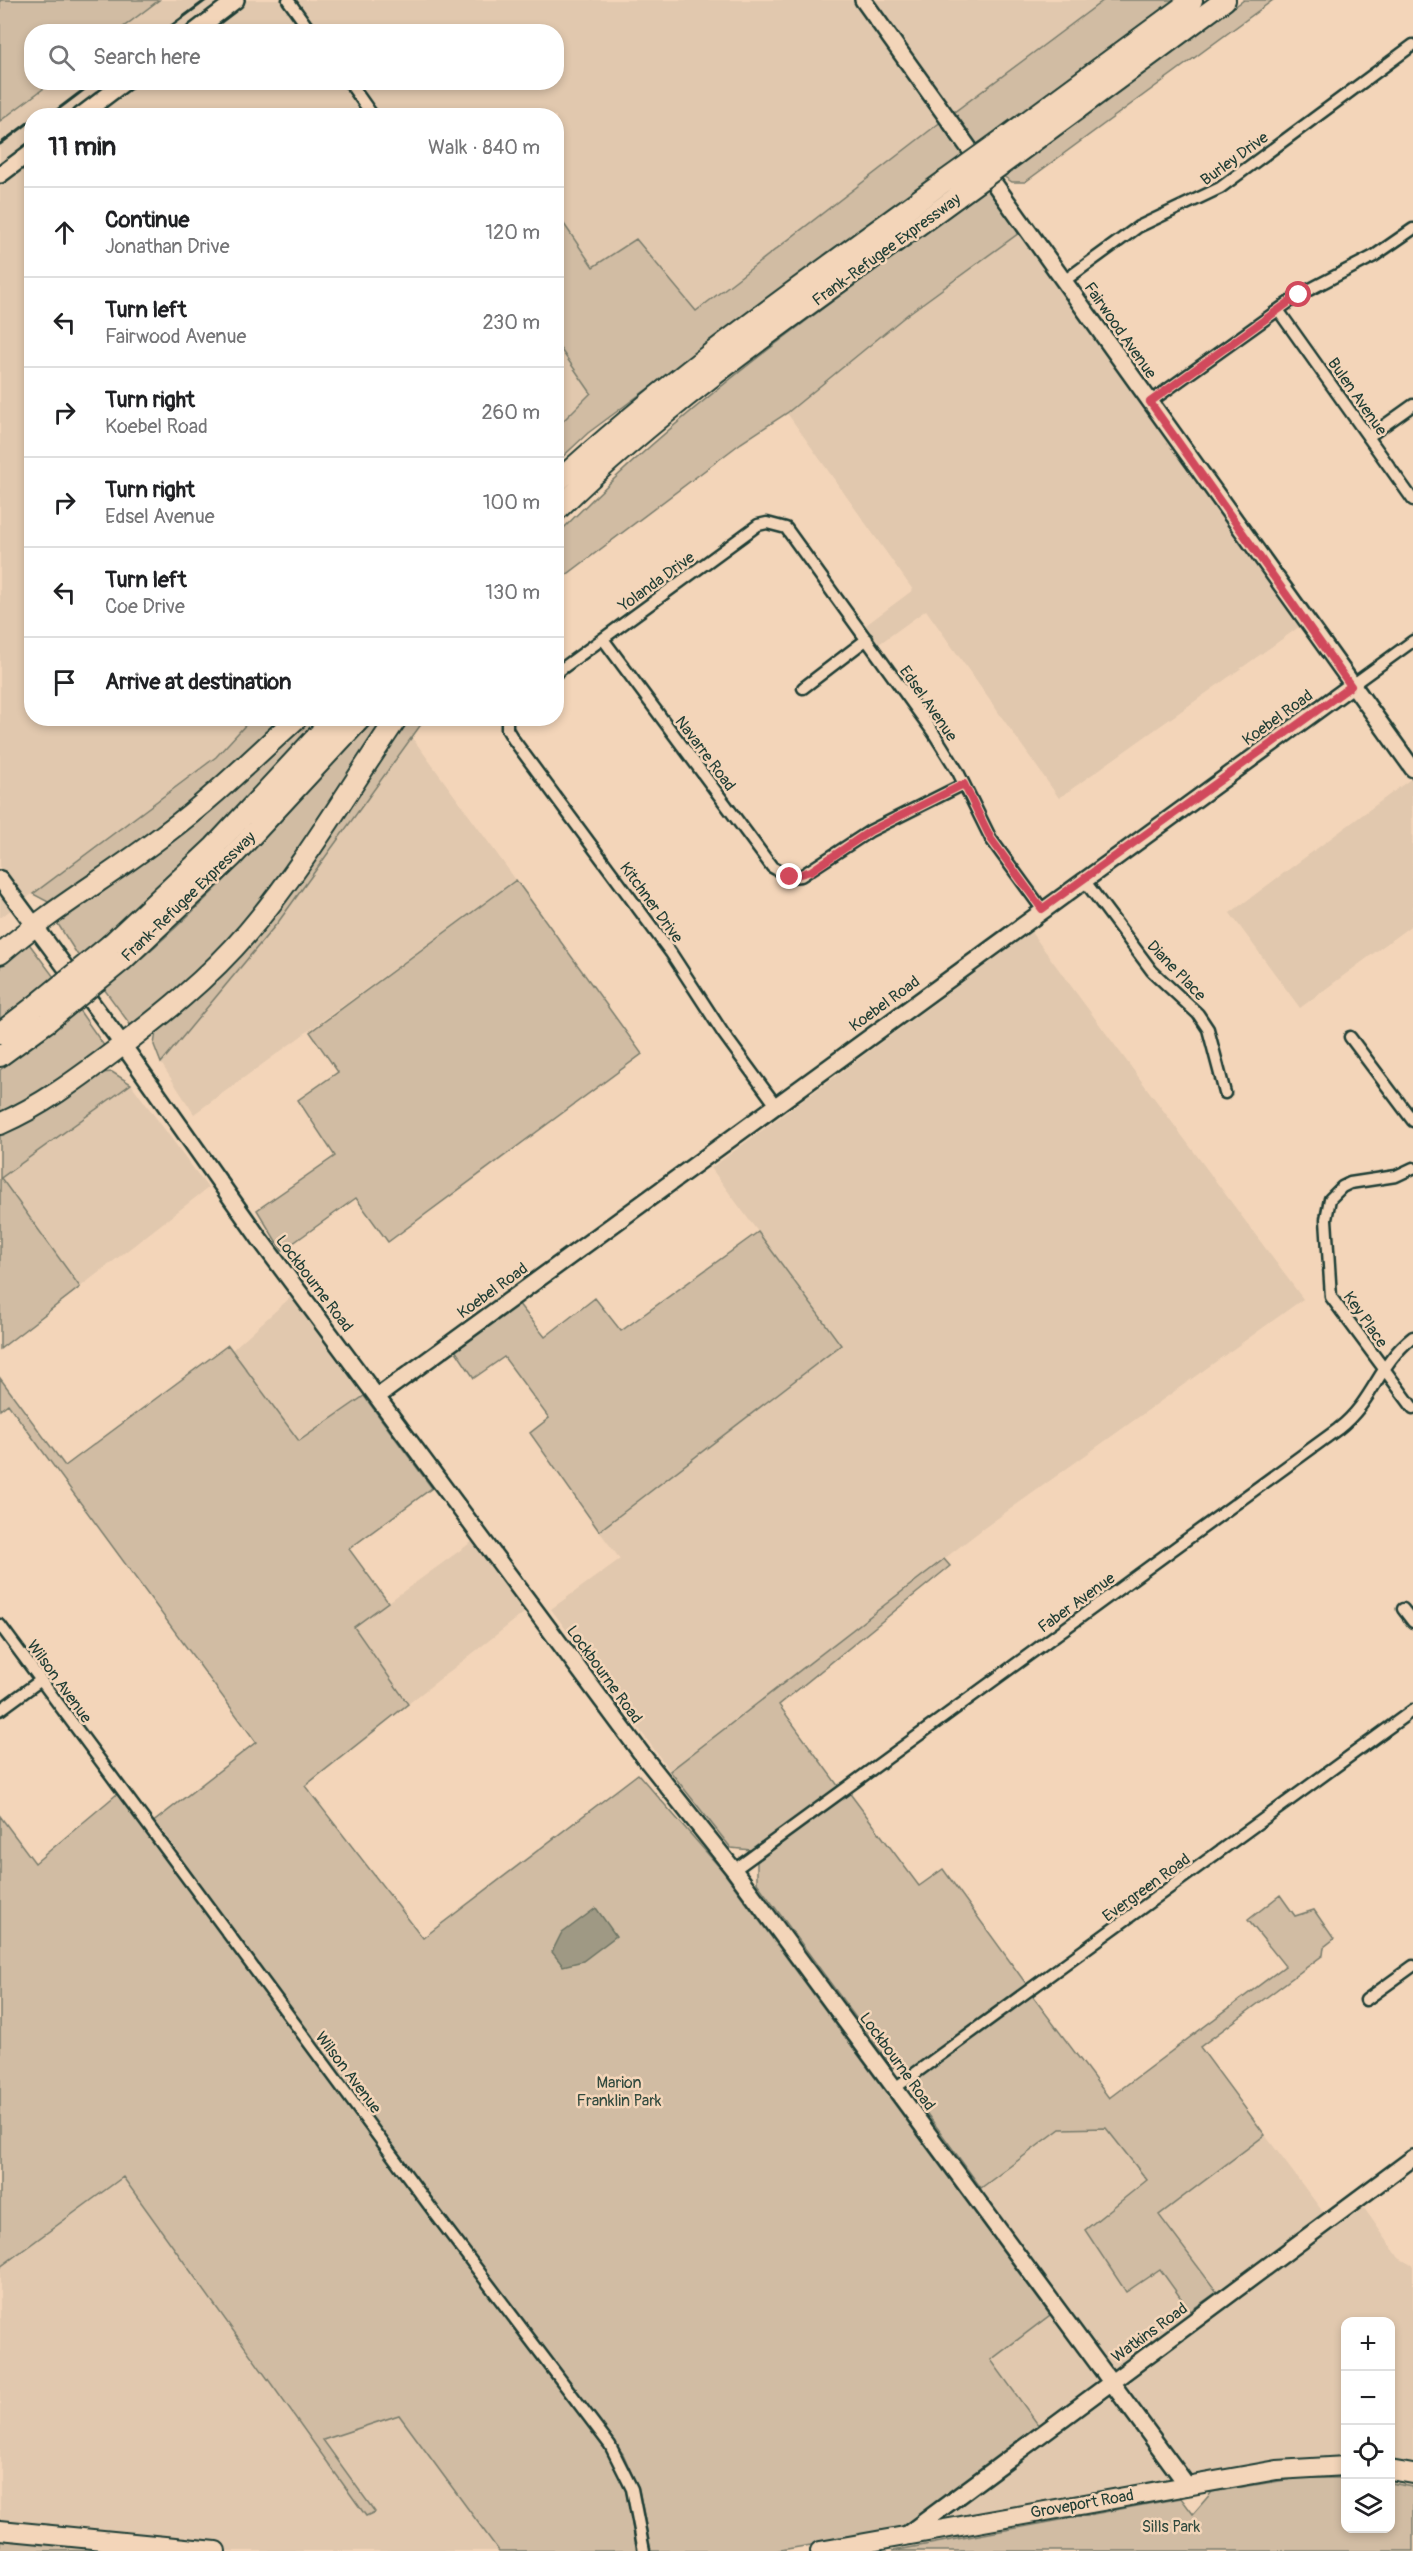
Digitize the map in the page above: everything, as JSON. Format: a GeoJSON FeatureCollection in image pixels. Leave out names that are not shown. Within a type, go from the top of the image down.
{"type":"FeatureCollection","features":[{"type":"Feature","properties":{"kind":"highway","name":"Frank-Refugee Expressway"},"geometry":{"type":"LineString","coordinates":[[564,503],[596,473],[684,399],[957,197],[1010,146],[1192,0]]}},
{"type":"Feature","properties":{"kind":"highway","name":"Frank-Refugee Expressway"},"geometry":{"type":"LineString","coordinates":[[564,476],[678,379],[945,181],[1010,146],[1224,1]]}},
{"type":"Feature","properties":{"kind":"highway"},"geometry":{"type":"LineString","coordinates":[[0,954],[34,925],[105,879],[201,806],[288,726]]}},
{"type":"Feature","properties":{"kind":"highway","name":"Frank-Refugee Expressway"},"geometry":{"type":"LineString","coordinates":[[117,952],[326,726]]}},
{"type":"Feature","properties":{"kind":"highway","name":"Frank-Refugee Expressway"},"geometry":{"type":"LineString","coordinates":[[0,1056],[41,1014],[231,857],[354,726]]}},
{"type":"Feature","properties":{"kind":"highway"},"geometry":{"type":"LineString","coordinates":[[0,1124],[35,1107],[148,1028],[249,931],[296,867],[392,726]]}},
{"type":"Feature","properties":{"kind":"highway","name":"Frank-Refugee Expressway"},"geometry":{"type":"LineString","coordinates":[[0,1033],[41,1014]]}},
{"type":"Feature","properties":{"kind":"main road","name":"Groveport Road"},"geometry":{"type":"LineString","coordinates":[[820,2551],[1277,2470],[1341,2466]]}},
{"type":"Feature","properties":{"kind":"main road"},"geometry":{"type":"LineString","coordinates":[[1395,2471],[1413,2475]]}},
{"type":"Feature","properties":{"kind":"main road"},"geometry":{"type":"LineString","coordinates":[[0,2530],[216,2551]]}},
{"type":"Feature","properties":{"kind":"street"},"geometry":{"type":"LineString","coordinates":[[204,24],[236,0]]}},
{"type":"Feature","properties":{"kind":"street"},"geometry":{"type":"LineString","coordinates":[[288,0],[305,24]]}},
{"type":"Feature","properties":{"kind":"street","name":"Fairwood Avenue"},"geometry":{"type":"LineString","coordinates":[[862,0],[1351,686],[1413,769]]}},
{"type":"Feature","properties":{"kind":"street","name":"Burley Drive"},"geometry":{"type":"LineString","coordinates":[[1064,281],[1137,226],[1220,188],[1413,45]]}},
{"type":"Feature","properties":{"kind":"street"},"geometry":{"type":"LineString","coordinates":[[91,108],[114,90]]}},
{"type":"Feature","properties":{"kind":"street"},"geometry":{"type":"LineString","coordinates":[[355,90],[367,108]]}},
{"type":"Feature","properties":{"kind":"street"},"geometry":{"type":"LineString","coordinates":[[0,175],[24,157]]}},
{"type":"Feature","properties":{"kind":"street"},"geometry":{"type":"LineString","coordinates":[[1150,402],[1278,310],[1328,278],[1374,256],[1413,230]]}},
{"type":"Feature","properties":{"kind":"street","name":"Bulen Avenue"},"geometry":{"type":"LineString","coordinates":[[1278,310],[1413,500]]}},
{"type":"Feature","properties":{"kind":"street"},"geometry":{"type":"LineString","coordinates":[[1368,437],[1413,405]]}},
{"type":"Feature","properties":{"kind":"street","name":"Yolanda Drive"},"geometry":{"type":"LineString","coordinates":[[564,667],[758,525],[777,524]]}},
{"type":"Feature","properties":{"kind":"street","name":"Edsel Avenue"},"geometry":{"type":"LineString","coordinates":[[777,524],[786,528],[933,732],[964,784],[991,839],[1042,909]]}},
{"type":"Feature","properties":{"kind":"street","name":"Navarre Road"},"geometry":{"type":"LineString","coordinates":[[603,639],[772,867],[790,877],[811,871],[870,831],[964,784]]}},
{"type":"Feature","properties":{"kind":"street"},"geometry":{"type":"LineString","coordinates":[[803,688],[867,639]]}},
{"type":"Feature","properties":{"kind":"street","name":"Koebel Road"},"geometry":{"type":"LineString","coordinates":[[377,1397],[1042,909],[1413,641]]}},
{"type":"Feature","properties":{"kind":"street","name":"Kitchner Drive"},"geometry":{"type":"LineString","coordinates":[[507,726],[513,739],[671,953],[723,1033],[775,1104]]}},
{"type":"Feature","properties":{"kind":"street","name":"Lockbourne Road"},"geometry":{"type":"LineString","coordinates":[[0,879],[123,1045],[259,1238],[644,1757],[734,1870],[1187,2485]]}},
{"type":"Feature","properties":{"kind":"street","name":"Diane Place"},"geometry":{"type":"LineString","coordinates":[[1084,880],[1152,971],[1208,1029],[1225,1093]]}},
{"type":"Feature","properties":{"kind":"street"},"geometry":{"type":"LineString","coordinates":[[1350,1037],[1413,1121]]}},
{"type":"Feature","properties":{"kind":"street","name":"Key Place"},"geometry":{"type":"LineString","coordinates":[[1413,1168],[1377,1181],[1350,1183],[1330,1199],[1326,1219],[1331,1297],[1413,1408]]}},
{"type":"Feature","properties":{"kind":"street","name":"Faber Avenue"},"geometry":{"type":"LineString","coordinates":[[734,1870],[1338,1429],[1365,1402],[1395,1351],[1413,1337]]}},
{"type":"Feature","properties":{"kind":"street"},"geometry":{"type":"LineString","coordinates":[[1403,1609],[1413,1622]]}},
{"type":"Feature","properties":{"kind":"street","name":"Wilson Avenue"},"geometry":{"type":"LineString","coordinates":[[0,1624],[437,2216],[610,2445],[632,2489],[644,2551]]}},
{"type":"Feature","properties":{"kind":"street"},"geometry":{"type":"LineString","coordinates":[[0,1710],[41,1680]]}},
{"type":"Feature","properties":{"kind":"street","name":"Evergreen Road"},"geometry":{"type":"LineString","coordinates":[[895,2088],[1413,1710]]}},
{"type":"Feature","properties":{"kind":"street"},"geometry":{"type":"LineString","coordinates":[[1366,2000],[1413,1966]]}},
{"type":"Feature","properties":{"kind":"street","name":"Watkins Road"},"geometry":{"type":"LineString","coordinates":[[906,2535],[1412,2160]]}},
{"type":"Feature","properties":{"kind":"shaded area"},"geometry":{"type":"Polygon","coordinates":[[[159,0],[1104,0],[942,121],[696,312],[636,239],[593,267],[564,223],[564,108],[24,108],[24,726],[245,726],[216,757],[0,918],[0,121],[42,90],[564,90],[564,24],[127,24],[159,0]]]}},
{"type":"Feature","properties":{"kind":"shaded area"},"geometry":{"type":"Polygon","coordinates":[[[1019,233],[1299,627],[1059,798],[926,610],[879,644],[866,625],[913,590],[787,413],[908,314],[1019,233]]]}},
{"type":"Feature","properties":{"kind":"shaded area"},"geometry":{"type":"Polygon","coordinates":[[[564,355],[591,393],[564,420],[564,355]]]}},
{"type":"Feature","properties":{"kind":"shaded area"},"geometry":{"type":"Polygon","coordinates":[[[411,736],[516,880],[194,1114],[161,1063],[279,921],[411,736]]]}},
{"type":"Feature","properties":{"kind":"shaded area"},"geometry":{"type":"Polygon","coordinates":[[[1412,778],[1413,924],[1300,1008],[1230,913],[1412,778]]]}},
{"type":"Feature","properties":{"kind":"shaded area"},"geometry":{"type":"Polygon","coordinates":[[[1031,932],[1303,1299],[984,1528],[670,1771],[551,1609],[620,1559],[599,1531],[841,1345],[711,1168],[1031,932]]]}},
{"type":"Feature","properties":{"kind":"shaded area"},"geometry":{"type":"Polygon","coordinates":[[[131,1084],[208,1188],[80,1287],[1,1178],[131,1084]]]}},
{"type":"Feature","properties":{"kind":"shaded area"},"geometry":{"type":"Polygon","coordinates":[[[291,1297],[364,1396],[299,1442],[232,1350],[291,1297]]]}},
{"type":"Feature","properties":{"kind":"shaded area"},"geometry":{"type":"Polygon","coordinates":[[[480,1536],[533,1606],[408,1704],[354,1627],[480,1536]]]}},
{"type":"Feature","properties":{"kind":"shaded area"},"geometry":{"type":"Polygon","coordinates":[[[596,1908],[616,1936],[583,1961],[563,1966],[552,1952],[561,1934],[596,1908]]]}},
{"type":"Feature","properties":{"kind":"shaded area"},"geometry":{"type":"Polygon","coordinates":[[[1106,2128],[1147,2180],[1160,2269],[1217,2291],[1159,2215],[1265,2135],[1326,2216],[1355,2195],[1399,2258],[1413,2266],[1413,2468],[1395,2465],[1395,2317],[1341,2317],[1341,2462],[954,2519],[939,2500],[1038,2426],[991,2359],[1050,2315],[964,2201],[1060,2129],[1106,2128]]]}},
{"type":"Feature","properties":{"kind":"shaded area"},"geometry":{"type":"Polygon","coordinates":[[[123,2177],[313,2443],[374,2512],[323,2439],[400,2415],[499,2551],[143,2551],[0,2538],[0,2267],[123,2177]]]}},
{"type":"Feature","properties":{"kind":"green space"},"geometry":{"type":"Polygon","coordinates":[[[0,0],[159,0],[127,24],[24,24],[24,90],[42,90],[0,121],[0,0]]]}},
{"type":"Feature","properties":{"kind":"green space"},"geometry":{"type":"Polygon","coordinates":[[[1104,0],[1174,0],[976,145],[953,113],[1104,0]]]}},
{"type":"Feature","properties":{"kind":"green space"},"geometry":{"type":"Polygon","coordinates":[[[1244,0],[1273,0],[1025,182],[1012,182],[1003,176],[1244,0]]]}},
{"type":"Feature","properties":{"kind":"green space"},"geometry":{"type":"Polygon","coordinates":[[[942,121],[964,154],[588,433],[564,455],[564,420],[591,393],[564,354],[564,224],[593,267],[636,239],[696,311],[942,121]]]}},
{"type":"Feature","properties":{"kind":"green space"},"geometry":{"type":"Polygon","coordinates":[[[987,189],[1019,233],[908,314],[787,413],[741,443],[564,577],[564,528],[606,486],[710,396],[875,270],[987,189]]]}},
{"type":"Feature","properties":{"kind":"green space"},"geometry":{"type":"Polygon","coordinates":[[[245,726],[280,726],[241,761],[68,895],[50,903],[33,894],[216,757],[245,726]]]}},
{"type":"Feature","properties":{"kind":"green space"},"geometry":{"type":"Polygon","coordinates":[[[298,726],[313,726],[165,883],[79,957],[56,921],[115,882],[166,841],[298,726]]]}},
{"type":"Feature","properties":{"kind":"green space"},"geometry":{"type":"Polygon","coordinates":[[[369,726],[385,726],[268,896],[200,974],[132,1027],[104,989],[141,959],[211,894],[369,726]]]}},
{"type":"Feature","properties":{"kind":"green space"},"geometry":{"type":"Polygon","coordinates":[[[401,726],[420,726],[279,921],[161,1063],[154,1045],[156,1032],[161,1023],[201,995],[220,976],[283,900],[401,726]]]}},
{"type":"Feature","properties":{"kind":"green space"},"geometry":{"type":"Polygon","coordinates":[[[516,880],[642,1054],[388,1242],[356,1198],[282,1251],[257,1210],[335,1156],[298,1100],[338,1072],[310,1032],[516,880]]]}},
{"type":"Feature","properties":{"kind":"green space"},"geometry":{"type":"Polygon","coordinates":[[[27,941],[54,977],[0,1019],[0,962],[27,941]]]}},
{"type":"Feature","properties":{"kind":"green space"},"geometry":{"type":"Polygon","coordinates":[[[79,1010],[105,1047],[67,1078],[0,1116],[0,1070],[79,1010]]]}},
{"type":"Feature","properties":{"kind":"green space"},"geometry":{"type":"Polygon","coordinates":[[[112,1072],[131,1084],[1,1178],[80,1287],[0,1349],[0,1131],[101,1073],[112,1072]]]}},
{"type":"Feature","properties":{"kind":"green space"},"geometry":{"type":"Polygon","coordinates":[[[758,1232],[841,1345],[599,1531],[530,1433],[549,1418],[504,1357],[474,1378],[455,1350],[518,1303],[545,1337],[595,1298],[621,1331],[758,1232]]]}},
{"type":"Feature","properties":{"kind":"green space","name":"Marion Franklin Park"},"geometry":{"type":"Polygon","coordinates":[[[228,1345],[299,1441],[364,1396],[432,1488],[349,1549],[388,1602],[354,1627],[408,1704],[305,1786],[423,1938],[638,1774],[722,1870],[1050,2315],[991,2360],[1039,2426],[915,2522],[895,2531],[775,2551],[651,2551],[639,2490],[623,2454],[151,1824],[256,1742],[8,1404],[0,1410],[0,1378],[65,1466],[228,1345]]]}},
{"type":"Feature","properties":{"kind":"green space"},"geometry":{"type":"Polygon","coordinates":[[[944,1559],[950,1566],[779,1705],[839,1787],[751,1850],[731,1848],[670,1771],[944,1559]]]}},
{"type":"Feature","properties":{"kind":"green space"},"geometry":{"type":"Polygon","coordinates":[[[848,1791],[919,1886],[943,1869],[1027,1985],[910,2070],[892,2067],[757,1883],[757,1862],[848,1791]]]}},
{"type":"Feature","properties":{"kind":"green space"},"geometry":{"type":"Polygon","coordinates":[[[117,1794],[598,2436],[625,2486],[637,2551],[499,2551],[399,2415],[323,2440],[375,2512],[366,2516],[123,2177],[0,2267],[0,1816],[35,1863],[117,1794]]]}},
{"type":"Feature","properties":{"kind":"green space"},"geometry":{"type":"Polygon","coordinates":[[[1280,1895],[1295,1916],[1314,1910],[1334,1939],[1324,1947],[1323,1955],[1200,2047],[1265,2135],[1159,2215],[1217,2292],[1190,2311],[1160,2269],[1126,2292],[1085,2230],[1147,2180],[1106,2128],[1060,2129],[981,2188],[917,2100],[919,2078],[1031,1994],[1109,2098],[1285,1966],[1248,1920],[1280,1895]]]}},
{"type":"Feature","properties":{"kind":"green space","name":"Sills Park"},"geometry":{"type":"Polygon","coordinates":[[[1298,2478],[1341,2478],[1341,2533],[1395,2533],[1395,2484],[1413,2487],[1413,2551],[892,2551],[1181,2498],[1193,2514],[1212,2492],[1298,2478]]]}},
{"type":"Feature","properties":{"kind":"green space"},"geometry":{"type":"Polygon","coordinates":[[[0,2538],[143,2551],[0,2551],[0,2538]]]}},
{"type":"Feature","properties":{"kind":"railway"},"geometry":{"type":"LineString","coordinates":[[174,24],[206,0]]}},
{"type":"Feature","properties":{"kind":"railway"},"geometry":{"type":"LineString","coordinates":[[60,108],[83,90]]}},
{"type":"Feature","properties":{"kind":"railway"},"geometry":{"type":"LineString","coordinates":[[0,144],[24,126]]}},
{"type":"Feature","properties":{"kind":"route"},"geometry":{"type":"LineString","coordinates":[[790,877],[801,876],[811,871],[870,831],[964,784],[991,839],[1042,909],[1351,686],[1150,402],[1299,295]]}}]}
